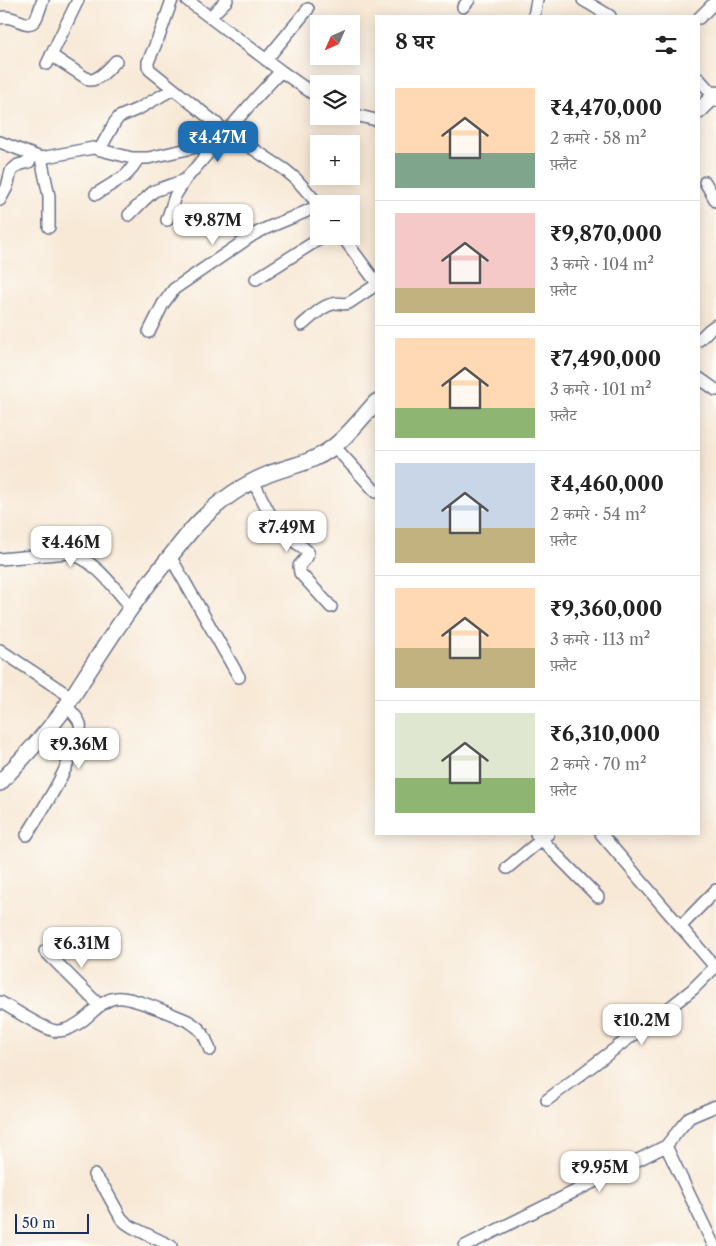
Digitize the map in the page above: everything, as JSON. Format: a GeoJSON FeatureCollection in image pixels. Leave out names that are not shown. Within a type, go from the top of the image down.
{"type":"FeatureCollection","features":[{"type":"Feature","properties":{"kind":"street"},"geometry":{"type":"LineString","coordinates":[[0,18],[9,16],[25,24],[30,24],[36,19],[43,0]]}},
{"type":"Feature","properties":{"kind":"street"},"geometry":{"type":"LineString","coordinates":[[78,0],[49,59],[93,81],[116,62]]}},
{"type":"Feature","properties":{"kind":"street"},"geometry":{"type":"LineString","coordinates":[[149,332],[168,296],[181,284],[258,232],[319,206],[296,179],[284,169],[227,132],[150,70],[148,62],[162,30],[172,0]]}},
{"type":"Feature","properties":{"kind":"street"},"geometry":{"type":"LineString","coordinates":[[187,0],[310,92]]}},
{"type":"Feature","properties":{"kind":"street"},"geometry":{"type":"LineString","coordinates":[[210,17],[227,0]]}},
{"type":"Feature","properties":{"kind":"street"},"geometry":{"type":"LineString","coordinates":[[534,15],[537,0]]}},
{"type":"Feature","properties":{"kind":"street"},"geometry":{"type":"LineString","coordinates":[[582,0],[608,15]]}},
{"type":"Feature","properties":{"kind":"street"},"geometry":{"type":"LineString","coordinates":[[700,17],[716,1]]}},
{"type":"Feature","properties":{"kind":"street"},"geometry":{"type":"LineString","coordinates":[[266,60],[308,9]]}},
{"type":"Feature","properties":{"kind":"street"},"geometry":{"type":"LineString","coordinates":[[167,220],[175,196],[185,180],[281,71]]}},
{"type":"Feature","properties":{"kind":"street"},"geometry":{"type":"LineString","coordinates":[[700,80],[715,97],[700,110]]}},
{"type":"Feature","properties":{"kind":"street"},"geometry":{"type":"LineString","coordinates":[[100,150],[119,117],[140,108],[173,89]]}},
{"type":"Feature","properties":{"kind":"street"},"geometry":{"type":"LineString","coordinates":[[360,116],[375,120]]}},
{"type":"Feature","properties":{"kind":"street"},"geometry":{"type":"LineString","coordinates":[[0,142],[37,157]]}},
{"type":"Feature","properties":{"kind":"street"},"geometry":{"type":"LineString","coordinates":[[0,200],[14,167],[37,157],[88,148],[138,159],[219,142]]}},
{"type":"Feature","properties":{"kind":"street"},"geometry":{"type":"LineString","coordinates":[[37,157],[49,196],[49,227]]}},
{"type":"Feature","properties":{"kind":"street"},"geometry":{"type":"LineString","coordinates":[[96,194],[125,176],[138,159]]}},
{"type":"Feature","properties":{"kind":"street"},"geometry":{"type":"LineString","coordinates":[[129,215],[143,200],[154,192],[185,180]]}},
{"type":"Feature","properties":{"kind":"street"},"geometry":{"type":"LineString","coordinates":[[704,182],[716,201]]}},
{"type":"Feature","properties":{"kind":"street"},"geometry":{"type":"LineString","coordinates":[[256,279],[310,245]]}},
{"type":"Feature","properties":{"kind":"street"},"geometry":{"type":"LineString","coordinates":[[348,245],[375,283]]}},
{"type":"Feature","properties":{"kind":"street"},"geometry":{"type":"LineString","coordinates":[[302,325],[326,306],[338,303],[345,305],[375,285]]}},
{"type":"Feature","properties":{"kind":"street"},"geometry":{"type":"LineString","coordinates":[[700,339],[716,325]]}},
{"type":"Feature","properties":{"kind":"street"},"geometry":{"type":"LineString","coordinates":[[700,379],[716,390]]}},
{"type":"Feature","properties":{"kind":"street"},"geometry":{"type":"LineString","coordinates":[[0,783],[48,730],[69,702],[131,607],[170,556],[202,519],[228,496],[253,481],[315,459],[340,441],[375,403]]}},
{"type":"Feature","properties":{"kind":"street"},"geometry":{"type":"LineString","coordinates":[[334,446],[375,491]]}},
{"type":"Feature","properties":{"kind":"street"},"geometry":{"type":"LineString","coordinates":[[253,481],[278,528],[288,538],[305,548],[308,552],[307,557],[299,566],[300,573],[331,607]]}},
{"type":"Feature","properties":{"kind":"street"},"geometry":{"type":"LineString","coordinates":[[0,559],[68,553],[77,555],[97,568],[131,607]]}},
{"type":"Feature","properties":{"kind":"street"},"geometry":{"type":"LineString","coordinates":[[170,556],[239,677]]}},
{"type":"Feature","properties":{"kind":"street"},"geometry":{"type":"LineString","coordinates":[[0,650],[69,702],[80,725],[73,752],[56,788],[27,835]]}},
{"type":"Feature","properties":{"kind":"street"},"geometry":{"type":"LineString","coordinates":[[547,1100],[680,1000],[693,989],[714,963],[680,927],[602,835]]}},
{"type":"Feature","properties":{"kind":"street"},"geometry":{"type":"LineString","coordinates":[[507,868],[542,836],[598,897]]}},
{"type":"Feature","properties":{"kind":"street"},"geometry":{"type":"LineString","coordinates":[[680,927],[716,890]]}},
{"type":"Feature","properties":{"kind":"street"},"geometry":{"type":"LineString","coordinates":[[45,951],[100,1006]]}},
{"type":"Feature","properties":{"kind":"street"},"geometry":{"type":"LineString","coordinates":[[0,1002],[47,1028],[59,1032],[85,1019],[105,1002],[115,998],[126,998],[188,1021],[204,1034],[210,1050]]}},
{"type":"Feature","properties":{"kind":"street"},"geometry":{"type":"LineString","coordinates":[[465,1246],[666,1146],[690,1118],[716,1106]]}},
{"type":"Feature","properties":{"kind":"street"},"geometry":{"type":"LineString","coordinates":[[666,1146],[714,1246]]}},
{"type":"Feature","properties":{"kind":"street"},"geometry":{"type":"LineString","coordinates":[[94,1175],[126,1223],[171,1246]]}}]}
